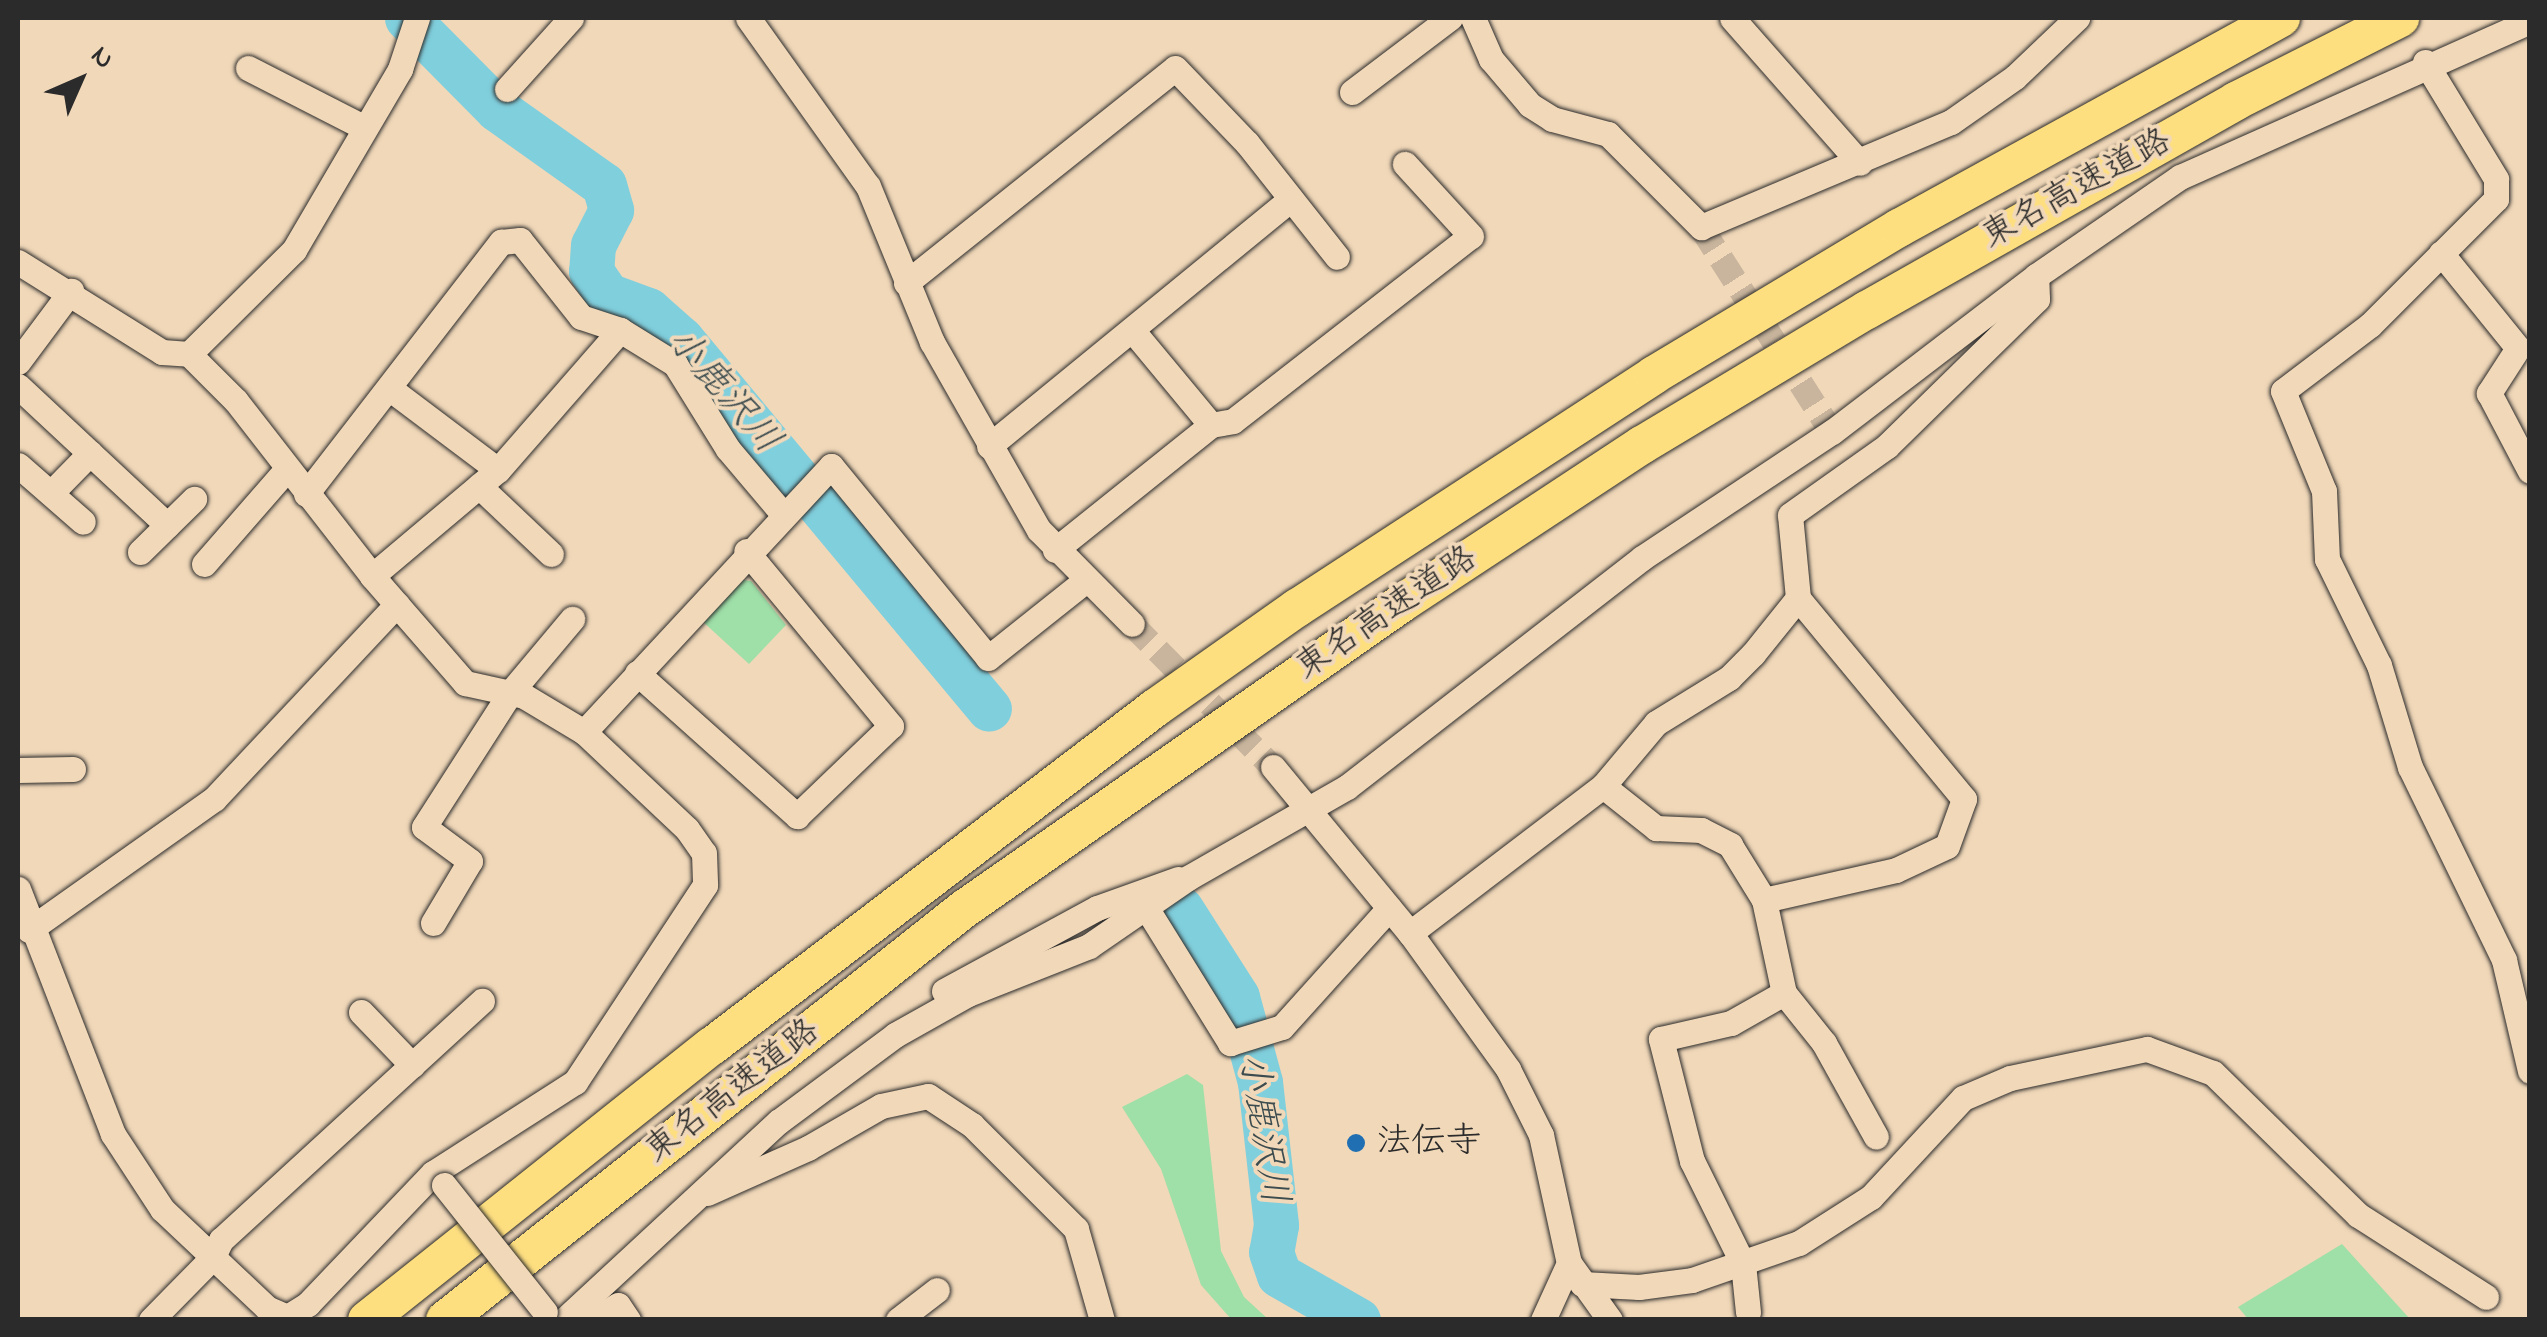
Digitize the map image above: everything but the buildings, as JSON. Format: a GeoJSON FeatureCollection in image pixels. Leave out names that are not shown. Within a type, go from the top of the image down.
{"type":"FeatureCollection","features":[{"type":"Feature","properties":{"kind":"highway","name":"東名高速道路"},"geometry":{"type":"LineString","coordinates":[[367,1320],[727,1034],[1297,608],[1654,375],[1883,238],[2281,18]]}},
{"type":"Feature","properties":{"kind":"highway","name":"東名高速道路"},"geometry":{"type":"LineString","coordinates":[[445,1320],[964,908],[1402,603],[1642,446],[1867,310],[2236,101],[2400,18]]}},
{"type":"Feature","properties":{"kind":"street"},"geometry":{"type":"LineString","coordinates":[[189,354],[294,250],[400,69],[417,18]]}},
{"type":"Feature","properties":{"kind":"street"},"geometry":{"type":"LineString","coordinates":[[506,89],[571,18]]}},
{"type":"Feature","properties":{"kind":"street"},"geometry":{"type":"LineString","coordinates":[[748,18],[868,186],[906,284],[990,446],[1056,550],[1132,624]]}},
{"type":"Feature","properties":{"kind":"street"},"geometry":{"type":"LineString","coordinates":[[1352,92],[1450,18]]}},
{"type":"Feature","properties":{"kind":"street"},"geometry":{"type":"LineString","coordinates":[[1473,18],[1492,59],[1530,105],[1552,119],[1608,134],[1701,227],[1860,162],[1981,104],[2077,18]]}},
{"type":"Feature","properties":{"kind":"street"},"geometry":{"type":"LineString","coordinates":[[1732,18],[1860,162]]}},
{"type":"Feature","properties":{"kind":"street"},"geometry":{"type":"LineString","coordinates":[[826,1085],[933,1011],[1089,946],[1147,910],[1188,878],[1347,787],[1642,558],[1832,432],[2036,276],[2180,176],[2425,62],[2530,21]]}},
{"type":"Feature","properties":{"kind":"street"},"geometry":{"type":"LineString","coordinates":[[2425,62],[2496,178],[2496,199],[2370,324],[2282,390],[2324,491],[2327,559],[2379,666],[2410,768],[2504,960],[2530,1072]]}},
{"type":"Feature","properties":{"kind":"street"},"geometry":{"type":"LineString","coordinates":[[248,68],[366,128]]}},
{"type":"Feature","properties":{"kind":"street"},"geometry":{"type":"LineString","coordinates":[[906,284],[1176,68],[1337,257]]}},
{"type":"Feature","properties":{"kind":"street"},"geometry":{"type":"LineString","coordinates":[[1056,550],[1211,426],[1233,421],[1471,236],[1405,164]]}},
{"type":"Feature","properties":{"kind":"street"},"geometry":{"type":"LineString","coordinates":[[990,446],[1291,199]]}},
{"type":"Feature","properties":{"kind":"street"},"geometry":{"type":"LineString","coordinates":[[306,494],[502,242],[520,240],[581,316],[620,330],[675,364],[728,448],[782,513]]}},
{"type":"Feature","properties":{"kind":"street"},"geometry":{"type":"LineString","coordinates":[[2441,253],[2518,348],[2490,393],[2530,471]]}},
{"type":"Feature","properties":{"kind":"street"},"geometry":{"type":"LineString","coordinates":[[18,262],[71,291],[162,352],[189,354],[465,682],[510,693],[584,732],[687,829],[704,853],[705,884],[575,1082],[438,1179],[308,1304],[287,1317],[267,1308],[162,1208],[113,1134],[29,930],[18,888]]}},
{"type":"Feature","properties":{"kind":"street"},"geometry":{"type":"LineString","coordinates":[[1764,900],[1807,885],[1896,870],[1947,846],[1964,799],[1798,598],[1790,515],[1887,446],[2037,298],[2036,276]]}},
{"type":"Feature","properties":{"kind":"street"},"geometry":{"type":"LineString","coordinates":[[18,362],[71,291]]}},
{"type":"Feature","properties":{"kind":"street"},"geometry":{"type":"LineString","coordinates":[[372,576],[489,478],[620,330]]}},
{"type":"Feature","properties":{"kind":"street"},"geometry":{"type":"LineString","coordinates":[[1132,331],[1211,426]]}},
{"type":"Feature","properties":{"kind":"street"},"geometry":{"type":"LineString","coordinates":[[18,386],[167,525]]}},
{"type":"Feature","properties":{"kind":"street"},"geometry":{"type":"LineString","coordinates":[[388,388],[489,478],[551,554]]}},
{"type":"Feature","properties":{"kind":"street"},"geometry":{"type":"LineString","coordinates":[[51,494],[90,453]]}},
{"type":"Feature","properties":{"kind":"street"},"geometry":{"type":"LineString","coordinates":[[18,465],[83,522]]}},
{"type":"Feature","properties":{"kind":"street"},"geometry":{"type":"LineString","coordinates":[[584,732],[746,551],[831,466],[988,658],[1086,580]]}},
{"type":"Feature","properties":{"kind":"street"},"geometry":{"type":"LineString","coordinates":[[204,564],[287,469]]}},
{"type":"Feature","properties":{"kind":"street"},"geometry":{"type":"LineString","coordinates":[[140,552],[194,500]]}},
{"type":"Feature","properties":{"kind":"street"},"geometry":{"type":"LineString","coordinates":[[637,673],[798,816],[891,726],[746,551]]}},
{"type":"Feature","properties":{"kind":"street"},"geometry":{"type":"LineString","coordinates":[[1410,933],[1603,786],[1656,723],[1729,678],[1798,598]]}},
{"type":"Feature","properties":{"kind":"street"},"geometry":{"type":"LineString","coordinates":[[29,930],[214,800],[397,604]]}},
{"type":"Feature","properties":{"kind":"street"},"geometry":{"type":"LineString","coordinates":[[433,923],[470,862],[424,827],[510,693],[572,619]]}},
{"type":"Feature","properties":{"kind":"street"},"geometry":{"type":"LineString","coordinates":[[1274,767],[1410,933],[1527,1103],[1541,1135],[1576,1274],[1610,1320]]}},
{"type":"Feature","properties":{"kind":"street"},"geometry":{"type":"LineString","coordinates":[[18,770],[72,769]]}},
{"type":"Feature","properties":{"kind":"street"},"geometry":{"type":"LineString","coordinates":[[1603,786],[1656,828],[1716,834],[1764,900],[1784,994],[1824,1043],[1876,1137]]}},
{"type":"Feature","properties":{"kind":"street"},"geometry":{"type":"LineString","coordinates":[[438,1179],[554,1317],[913,1013],[1016,947],[1144,888],[1188,878]]}},
{"type":"Feature","properties":{"kind":"street"},"geometry":{"type":"LineString","coordinates":[[1147,910],[1230,1043],[1282,1027],[1390,908]]}},
{"type":"Feature","properties":{"kind":"street"},"geometry":{"type":"LineString","coordinates":[[1748,1312],[1743,1264],[1692,1162],[1661,1039],[1730,1023],[1784,994]]}},
{"type":"Feature","properties":{"kind":"street"},"geometry":{"type":"LineString","coordinates":[[151,1320],[213,1257],[221,1240],[482,1001]]}},
{"type":"Feature","properties":{"kind":"street"},"geometry":{"type":"LineString","coordinates":[[361,1012],[412,1065]]}},
{"type":"Feature","properties":{"kind":"street"},"geometry":{"type":"LineString","coordinates":[[1576,1274],[1639,1287],[1743,1264],[1799,1243],[1872,1197],[1963,1098],[2010,1078],[2147,1049],[2213,1074],[2244,1096],[2275,1138],[2358,1215],[2486,1297]]}},
{"type":"Feature","properties":{"kind":"street"},"geometry":{"type":"LineString","coordinates":[[692,1198],[792,1156],[881,1106],[928,1096],[948,1104],[1076,1229],[1102,1320]]}},
{"type":"Feature","properties":{"kind":"street"},"geometry":{"type":"LineString","coordinates":[[1543,1320],[1576,1274]]}},
{"type":"Feature","properties":{"kind":"street"},"geometry":{"type":"LineString","coordinates":[[898,1320],[936,1290]]}},
{"type":"Feature","properties":{"kind":"street"},"geometry":{"type":"LineString","coordinates":[[594,1320],[618,1305],[628,1320]]}},
{"type":"Feature","properties":{"kind":"green space"},"geometry":{"type":"Polygon","coordinates":[[[737,579],[751,581],[786,625],[749,664],[701,620],[737,579]]]}},
{"type":"Feature","properties":{"kind":"green space"},"geometry":{"type":"Polygon","coordinates":[[[1187,1074],[1203,1085],[1221,1251],[1244,1297],[1268,1319],[1231,1319],[1201,1285],[1161,1169],[1122,1107],[1187,1074]]]}},
{"type":"Feature","properties":{"kind":"green space"},"geometry":{"type":"Polygon","coordinates":[[[2342,1244],[2410,1319],[2248,1319],[2238,1307],[2342,1244]]]}},
{"type":"Feature","properties":{"kind":"waterway","name":"小鹿沢川"},"geometry":{"type":"LineString","coordinates":[[407,18],[497,109],[604,185],[611,210],[593,245],[591,271],[607,295],[648,310],[681,339],[989,709]]}},
{"type":"Feature","properties":{"kind":"waterway","name":"小鹿沢川"},"geometry":{"type":"LineString","coordinates":[[1181,909],[1237,997],[1260,1082],[1276,1225],[1271,1252],[1279,1275],[1358,1320]]}},
{"type":"Feature","properties":{"kind":"tunnel"},"geometry":{"type":"LineString","coordinates":[[1701,227],[1832,432]]}},
{"type":"Feature","properties":{"kind":"tunnel"},"geometry":{"type":"LineString","coordinates":[[1132,624],[1273,767]]}},
{"type":"Feature","properties":{"kind":"place","name":"法伝寺"},"geometry":{"type":"Point","coordinates":[1356,1143]}}]}
